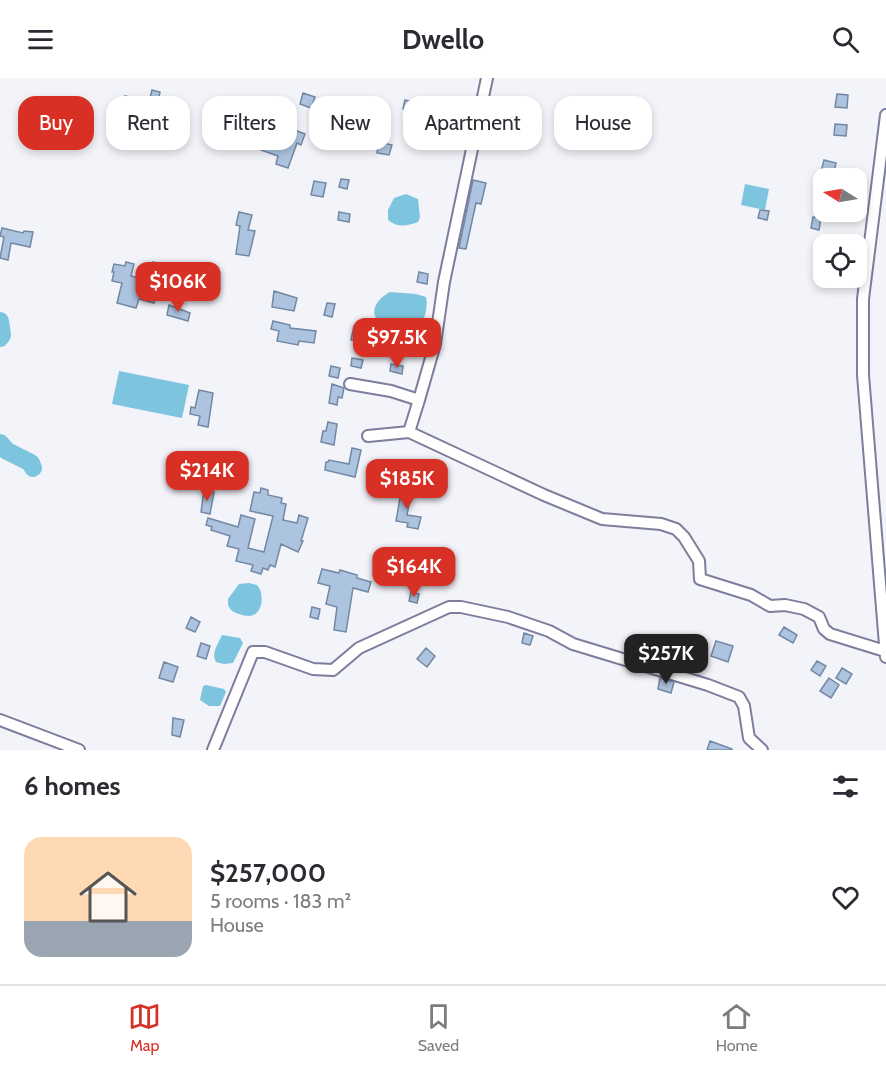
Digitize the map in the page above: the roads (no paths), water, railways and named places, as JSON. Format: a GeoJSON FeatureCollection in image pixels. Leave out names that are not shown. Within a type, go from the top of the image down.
{"type":"FeatureCollection","features":[{"type":"Feature","properties":{"kind":"street"},"geometry":{"type":"LineString","coordinates":[[409,432],[435,344],[444,282],[487,78]]}},
{"type":"Feature","properties":{"kind":"street"},"geometry":{"type":"LineString","coordinates":[[886,115],[865,280],[863,353],[886,658]]}},
{"type":"Feature","properties":{"kind":"street"},"geometry":{"type":"LineString","coordinates":[[350,384],[391,391],[419,400]]}},
{"type":"Feature","properties":{"kind":"street"},"geometry":{"type":"LineString","coordinates":[[369,436],[409,432],[544,495],[602,519],[661,524],[676,529],[684,537],[699,561],[700,579],[751,595],[770,606],[785,605],[804,609],[819,617],[830,634],[885,651]]}},
{"type":"Feature","properties":{"kind":"street"},"geometry":{"type":"LineString","coordinates":[[213,750],[253,652],[265,652],[314,669],[333,670],[366,644],[449,607],[461,607],[508,617],[549,631],[580,646],[708,685],[739,697],[744,706],[749,738],[762,750]]}},
{"type":"Feature","properties":{"kind":"street"},"geometry":{"type":"LineString","coordinates":[[0,720],[79,750]]}},
{"type":"Feature","properties":{"kind":"water"},"geometry":{"type":"Polygon","coordinates":[[[745,184],[769,189],[765,210],[741,205],[745,184]]]}},
{"type":"Feature","properties":{"kind":"water"},"geometry":{"type":"Polygon","coordinates":[[[406,194],[418,199],[420,217],[418,222],[402,226],[388,220],[388,210],[394,198],[406,194]]]}},
{"type":"Feature","properties":{"kind":"water"},"geometry":{"type":"Polygon","coordinates":[[[390,292],[426,297],[426,312],[420,327],[390,325],[377,318],[374,310],[378,301],[390,292]]]}},
{"type":"Feature","properties":{"kind":"water"},"geometry":{"type":"Polygon","coordinates":[[[119,371],[189,385],[182,418],[112,404],[119,371]]]}},
{"type":"Feature","properties":{"kind":"water"},"geometry":{"type":"Polygon","coordinates":[[[239,584],[257,585],[262,598],[260,608],[254,615],[249,616],[232,611],[228,605],[228,599],[239,584]]]}},
{"type":"Feature","properties":{"kind":"water"},"geometry":{"type":"Polygon","coordinates":[[[222,635],[240,638],[243,643],[233,663],[216,662],[214,655],[222,635]]]}},
{"type":"Feature","properties":{"kind":"water"},"geometry":{"type":"Polygon","coordinates":[[[203,686],[224,689],[226,692],[220,706],[209,706],[200,700],[203,686]]]}},
{"type":"Feature","properties":{"kind":"waterway"},"geometry":{"type":"LineString","coordinates":[[0,321],[2,335],[0,338]]}},
{"type":"Feature","properties":{"kind":"waterway"},"geometry":{"type":"LineString","coordinates":[[0,443],[7,451],[31,463],[33,468]]}}]}
